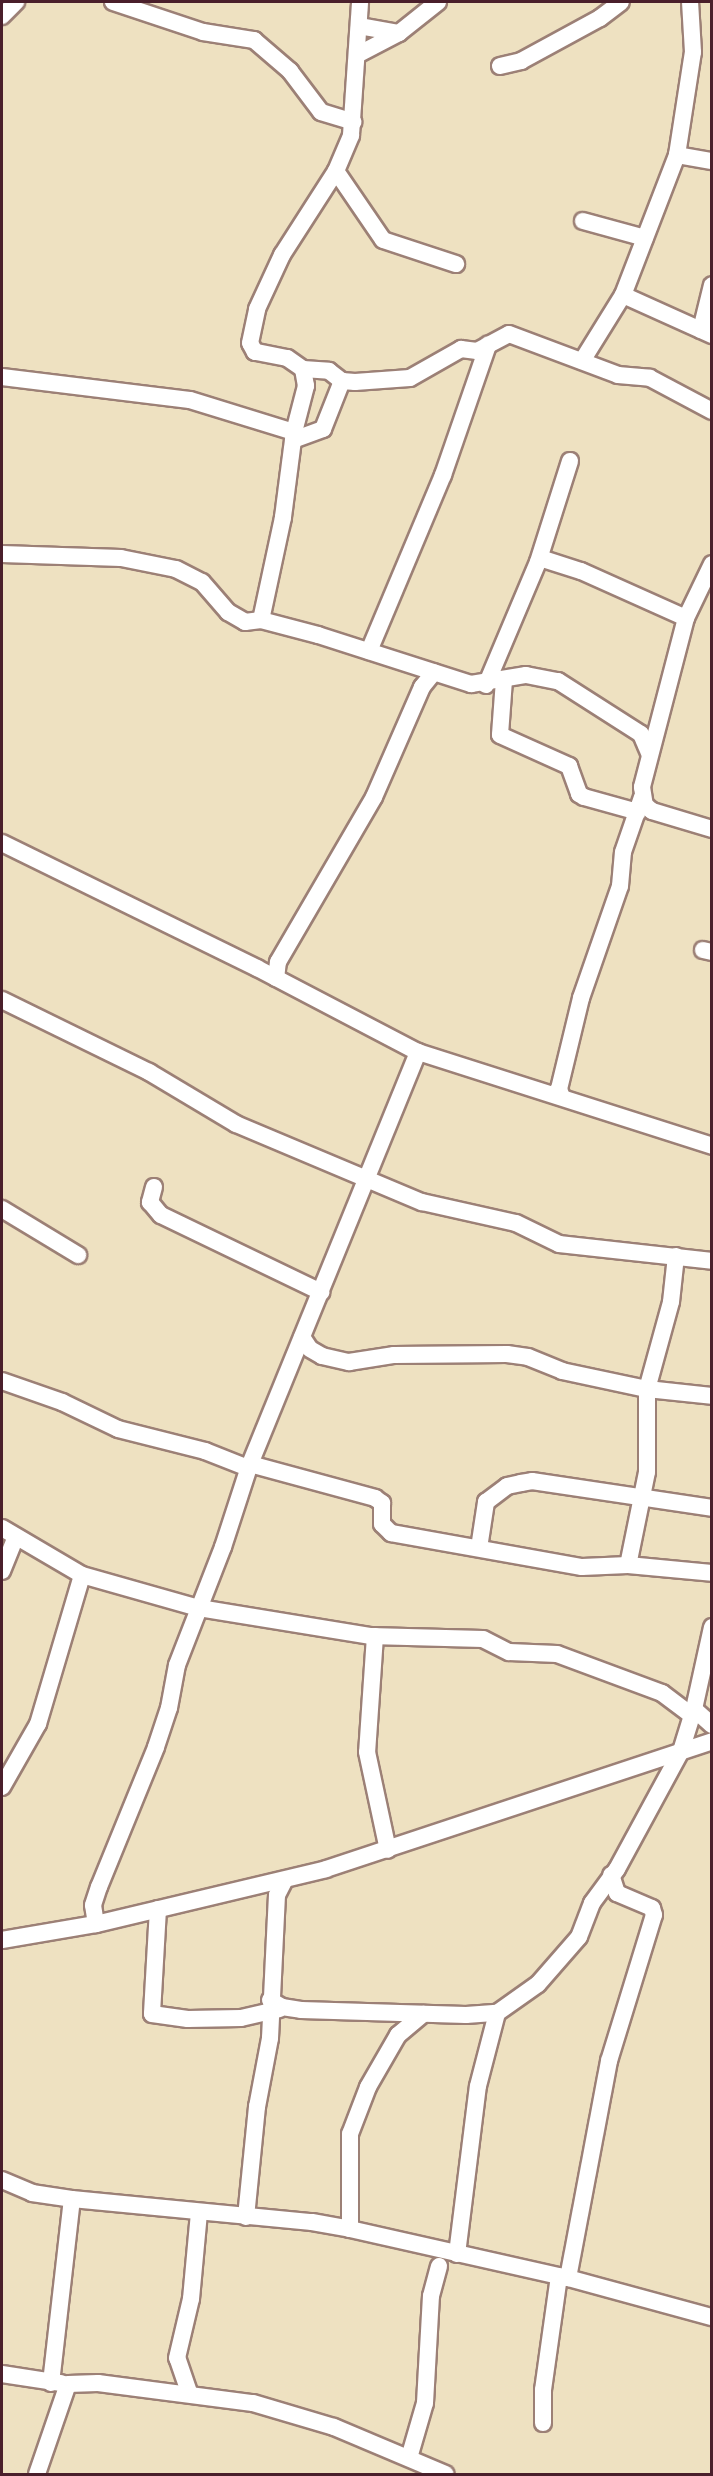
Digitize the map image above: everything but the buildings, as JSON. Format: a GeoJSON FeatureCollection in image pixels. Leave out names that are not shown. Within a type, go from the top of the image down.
{"type":"FeatureCollection","features":[{"type":"Feature","properties":{"kind":"street"},"geometry":{"type":"LineString","coordinates":[[2,16],[16,2]]}},
{"type":"Feature","properties":{"kind":"street"},"geometry":{"type":"LineString","coordinates":[[113,2],[203,32],[254,40],[290,71],[321,112],[353,122]]}},
{"type":"Feature","properties":{"kind":"street"},"geometry":{"type":"LineString","coordinates":[[360,2],[353,122],[336,171],[282,255],[257,309],[250,343],[255,352],[287,358],[310,372],[333,372],[342,381],[373,383],[410,378],[461,349],[477,351],[509,334],[618,375],[651,378],[711,411]]}},
{"type":"Feature","properties":{"kind":"street"},"geometry":{"type":"LineString","coordinates":[[357,55],[399,33],[438,2]]}},
{"type":"Feature","properties":{"kind":"street"},"geometry":{"type":"LineString","coordinates":[[500,66],[521,61],[600,18],[621,2]]}},
{"type":"Feature","properties":{"kind":"street"},"geometry":{"type":"LineString","coordinates":[[582,361],[622,295],[676,155],[693,52],[690,2]]}},
{"type":"Feature","properties":{"kind":"street"},"geometry":{"type":"LineString","coordinates":[[359,26],[399,33]]}},
{"type":"Feature","properties":{"kind":"street"},"geometry":{"type":"LineString","coordinates":[[676,155],[711,161]]}},
{"type":"Feature","properties":{"kind":"street"},"geometry":{"type":"LineString","coordinates":[[336,171],[383,240],[456,264]]}},
{"type":"Feature","properties":{"kind":"street"},"geometry":{"type":"LineString","coordinates":[[582,221],[645,238]]}},
{"type":"Feature","properties":{"kind":"street"},"geometry":{"type":"LineString","coordinates":[[622,295],[706,333],[711,285]]}},
{"type":"Feature","properties":{"kind":"street"},"geometry":{"type":"LineString","coordinates":[[369,651],[443,475],[488,345]]}},
{"type":"Feature","properties":{"kind":"street"},"geometry":{"type":"LineString","coordinates":[[261,620],[284,518],[293,436],[310,372]]}},
{"type":"Feature","properties":{"kind":"street"},"geometry":{"type":"LineString","coordinates":[[2,377],[190,400],[293,436],[323,429],[342,381]]}},
{"type":"Feature","properties":{"kind":"street"},"geometry":{"type":"LineString","coordinates":[[486,685],[500,657],[540,558],[570,461]]}},
{"type":"Feature","properties":{"kind":"street"},"geometry":{"type":"LineString","coordinates":[[2,554],[121,558],[176,569],[202,582],[228,612],[246,622],[261,620],[369,651],[465,683],[486,685],[526,675]]}},
{"type":"Feature","properties":{"kind":"street"},"geometry":{"type":"LineString","coordinates":[[540,558],[581,571],[686,618]]}},
{"type":"Feature","properties":{"kind":"street"},"geometry":{"type":"LineString","coordinates":[[556,1093],[581,998],[620,886],[623,852],[642,810],[650,753],[648,733],[686,618],[711,564]]}},
{"type":"Feature","properties":{"kind":"street"},"geometry":{"type":"LineString","coordinates":[[500,657],[526,675],[571,688],[648,733]]}},
{"type":"Feature","properties":{"kind":"street"},"geometry":{"type":"LineString","coordinates":[[417,667],[422,687]]}},
{"type":"Feature","properties":{"kind":"street"},"geometry":{"type":"LineString","coordinates":[[276,978],[278,962],[374,797],[422,687],[434,672]]}},
{"type":"Feature","properties":{"kind":"street"},"geometry":{"type":"LineString","coordinates":[[504,680],[500,735],[569,766],[579,794],[711,829]]}},
{"type":"Feature","properties":{"kind":"street"},"geometry":{"type":"LineString","coordinates":[[2,843],[276,978],[418,1052],[556,1093],[711,1146]]}},
{"type":"Feature","properties":{"kind":"street"},"geometry":{"type":"LineString","coordinates":[[2,1000],[149,1072],[236,1124],[368,1180],[447,1210],[516,1222],[559,1245],[711,1261]]}},
{"type":"Feature","properties":{"kind":"street"},"geometry":{"type":"LineString","coordinates":[[96,1924],[93,1905],[99,1887],[159,1738],[169,1708],[173,1677],[200,1608],[249,1466],[303,1346],[321,1292],[418,1052]]}},
{"type":"Feature","properties":{"kind":"street"},"geometry":{"type":"LineString","coordinates":[[154,1187],[150,1202],[161,1215],[321,1292]]}},
{"type":"Feature","properties":{"kind":"street"},"geometry":{"type":"LineString","coordinates":[[2,1209],[78,1255]]}},
{"type":"Feature","properties":{"kind":"street"},"geometry":{"type":"LineString","coordinates":[[628,1565],[647,1472],[647,1389],[671,1302],[676,1256]]}},
{"type":"Feature","properties":{"kind":"street"},"geometry":{"type":"LineString","coordinates":[[303,1346],[349,1362],[394,1355],[507,1354],[528,1357],[562,1371],[647,1389],[711,1396]]}},
{"type":"Feature","properties":{"kind":"street"},"geometry":{"type":"LineString","coordinates":[[2,1381],[62,1402],[118,1430],[375,1497],[382,1503],[382,1524],[391,1533],[582,1567],[628,1565],[711,1573]]}},
{"type":"Feature","properties":{"kind":"street"},"geometry":{"type":"LineString","coordinates":[[479,1548],[486,1502],[507,1486],[532,1481],[641,1500],[711,1508]]}},
{"type":"Feature","properties":{"kind":"street"},"geometry":{"type":"LineString","coordinates":[[2,1528],[82,1575],[200,1608],[375,1636],[483,1639],[509,1653],[557,1654],[662,1693],[711,1725]]}},
{"type":"Feature","properties":{"kind":"street"},"geometry":{"type":"LineString","coordinates":[[2,1571],[16,1537]]}},
{"type":"Feature","properties":{"kind":"street"},"geometry":{"type":"LineString","coordinates":[[2,1787],[38,1724],[82,1575]]}},
{"type":"Feature","properties":{"kind":"street"},"geometry":{"type":"LineString","coordinates":[[158,1909],[152,2014],[188,2019],[274,2007],[423,2014],[496,2013],[538,1984],[576,1942],[592,1903],[611,1875],[681,1751],[693,1712],[711,1627]]}},
{"type":"Feature","properties":{"kind":"street"},"geometry":{"type":"LineString","coordinates":[[375,1636],[367,1752],[388,1850]]}},
{"type":"Feature","properties":{"kind":"street"},"geometry":{"type":"LineString","coordinates":[[2,1940],[96,1924],[263,1884],[281,1888],[711,1741]]}},
{"type":"Feature","properties":{"kind":"street"},"geometry":{"type":"LineString","coordinates":[[543,2423],[543,2390],[609,2061],[654,1915],[652,1908],[617,1893],[611,1875]]}},
{"type":"Feature","properties":{"kind":"street"},"geometry":{"type":"LineString","coordinates":[[246,2217],[274,2007],[281,1888]]}},
{"type":"Feature","properties":{"kind":"street"},"geometry":{"type":"LineString","coordinates":[[391,2012],[398,2035]]}},
{"type":"Feature","properties":{"kind":"street"},"geometry":{"type":"LineString","coordinates":[[409,2458],[425,2403],[431,2296],[440,2266],[449,2252],[478,2086],[496,2013]]}},
{"type":"Feature","properties":{"kind":"street"},"geometry":{"type":"LineString","coordinates":[[350,2229],[353,2169],[348,2142],[368,2087],[398,2035],[423,2014]]}},
{"type":"Feature","properties":{"kind":"street"},"geometry":{"type":"LineString","coordinates":[[2,2180],[32,2193],[72,2199],[350,2229],[564,2277],[711,2317]]}},
{"type":"Feature","properties":{"kind":"street"},"geometry":{"type":"LineString","coordinates":[[37,2475],[59,2383],[72,2199]]}},
{"type":"Feature","properties":{"kind":"street"},"geometry":{"type":"LineString","coordinates":[[189,2392],[178,2368],[177,2349],[191,2299],[199,2213]]}},
{"type":"Feature","properties":{"kind":"street"},"geometry":{"type":"LineString","coordinates":[[163,2389],[178,2368]]}},
{"type":"Feature","properties":{"kind":"street"},"geometry":{"type":"LineString","coordinates":[[2,2374],[59,2383],[118,2384],[189,2392],[253,2403],[300,2416],[409,2458],[445,2475]]}}]}
